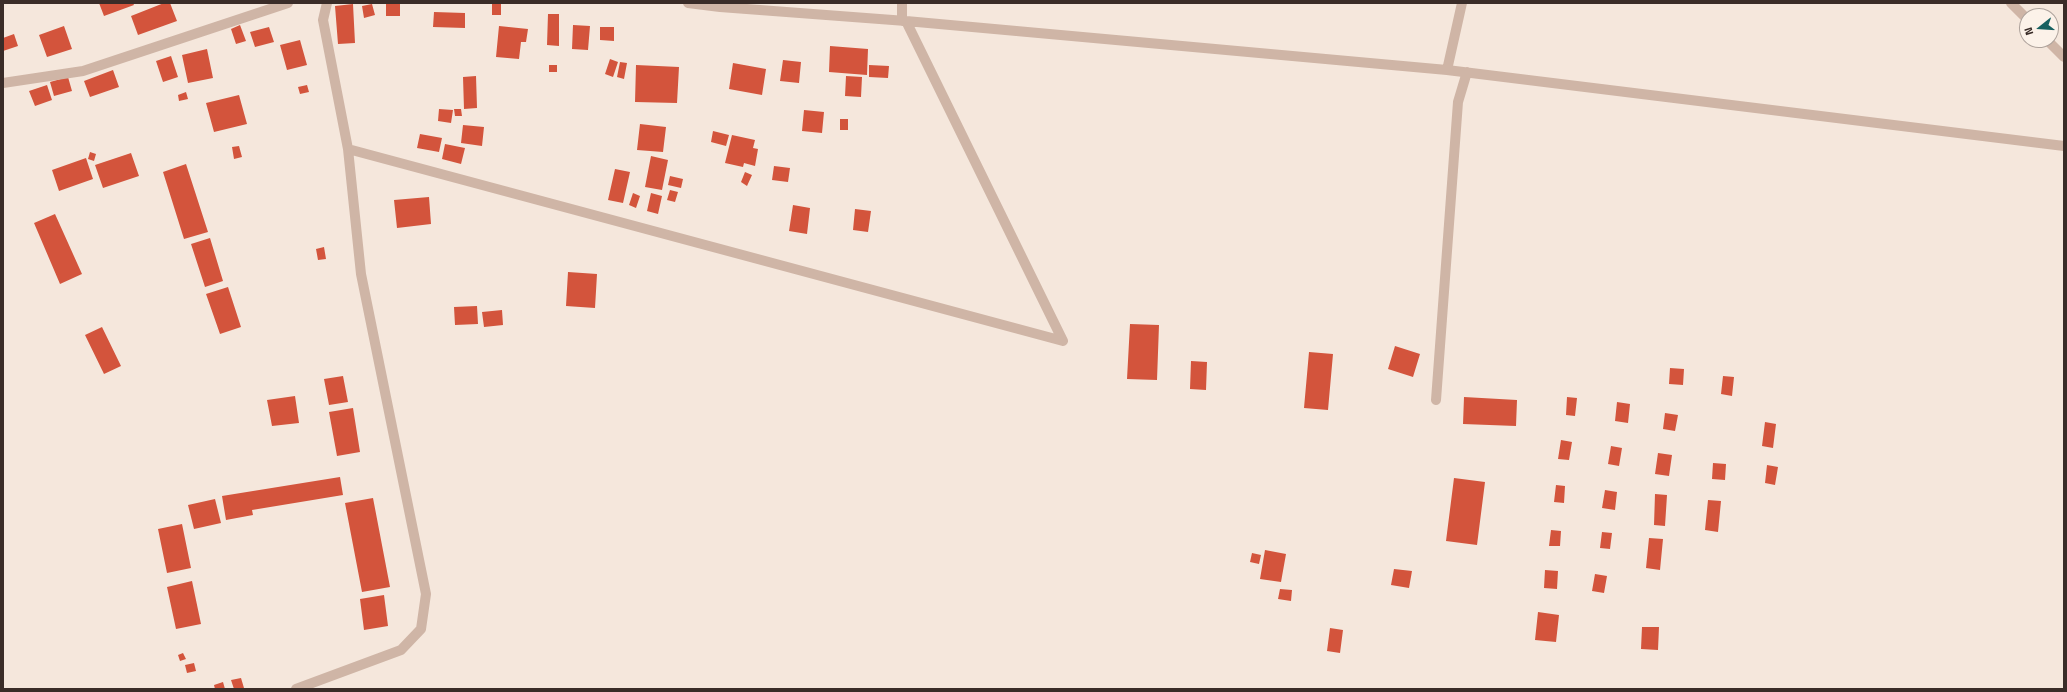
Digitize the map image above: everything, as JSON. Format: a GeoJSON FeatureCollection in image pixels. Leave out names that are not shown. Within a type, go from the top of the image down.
{"type":"FeatureCollection","features":[{"type":"Feature","properties":{"kind":"street"},"geometry":{"type":"LineString","coordinates":[[3,83],[83,71],[288,3]]}},
{"type":"Feature","properties":{"kind":"street"},"geometry":{"type":"LineString","coordinates":[[296,689],[401,650],[421,629],[426,594],[361,274],[348,150],[323,20],[327,3]]}},
{"type":"Feature","properties":{"kind":"street"},"geometry":{"type":"LineString","coordinates":[[688,3],[1467,72],[2064,146]]}},
{"type":"Feature","properties":{"kind":"street"},"geometry":{"type":"LineString","coordinates":[[348,150],[1063,341],[904,21],[902,3]]}},
{"type":"Feature","properties":{"kind":"street"},"geometry":{"type":"LineString","coordinates":[[1447,70],[1462,3]]}},
{"type":"Feature","properties":{"kind":"street"},"geometry":{"type":"LineString","coordinates":[[2011,3],[2019,11]]}},
{"type":"Feature","properties":{"kind":"street"},"geometry":{"type":"LineString","coordinates":[[2055,48],[2064,57]]}},
{"type":"Feature","properties":{"kind":"street"},"geometry":{"type":"LineString","coordinates":[[1436,400],[1458,102],[1467,72]]}},
{"type":"Feature","properties":{"kind":"building"},"geometry":{"type":"Polygon","coordinates":[[[99,3],[133,3],[134,5],[104,16],[99,3]]]}},
{"type":"Feature","properties":{"kind":"building"},"geometry":{"type":"Polygon","coordinates":[[[164,3],[170,3],[177,21],[138,35],[131,16],[164,3]]]}},
{"type":"Feature","properties":{"kind":"building"},"geometry":{"type":"Polygon","coordinates":[[[386,3],[400,3],[400,16],[386,16],[386,3]]]}},
{"type":"Feature","properties":{"kind":"building"},"geometry":{"type":"Polygon","coordinates":[[[492,3],[501,3],[501,15],[492,15],[492,3]]]}},
{"type":"Feature","properties":{"kind":"building"},"geometry":{"type":"Polygon","coordinates":[[[353,4],[355,43],[338,44],[335,6],[353,4]]]}},
{"type":"Feature","properties":{"kind":"building"},"geometry":{"type":"Polygon","coordinates":[[[372,4],[375,15],[364,18],[362,6],[372,4]]]}},
{"type":"Feature","properties":{"kind":"building"},"geometry":{"type":"Polygon","coordinates":[[[434,12],[465,13],[465,28],[433,27],[434,12]]]}},
{"type":"Feature","properties":{"kind":"building"},"geometry":{"type":"Polygon","coordinates":[[[548,14],[559,14],[559,46],[547,45],[548,14]]]}},
{"type":"Feature","properties":{"kind":"building"},"geometry":{"type":"Polygon","coordinates":[[[240,25],[246,41],[236,44],[231,29],[240,25]]]}},
{"type":"Feature","properties":{"kind":"building"},"geometry":{"type":"Polygon","coordinates":[[[573,25],[590,26],[588,50],[572,49],[573,25]]]}},
{"type":"Feature","properties":{"kind":"building"},"geometry":{"type":"Polygon","coordinates":[[[64,26],[72,49],[47,57],[39,35],[64,26]]]}},
{"type":"Feature","properties":{"kind":"building"},"geometry":{"type":"Polygon","coordinates":[[[499,26],[528,29],[526,42],[521,42],[519,59],[496,57],[499,26]]]}},
{"type":"Feature","properties":{"kind":"building"},"geometry":{"type":"Polygon","coordinates":[[[269,27],[274,42],[255,47],[250,32],[269,27]]]}},
{"type":"Feature","properties":{"kind":"building"},"geometry":{"type":"Polygon","coordinates":[[[600,27],[614,27],[614,41],[600,40],[600,27]]]}},
{"type":"Feature","properties":{"kind":"building"},"geometry":{"type":"Polygon","coordinates":[[[14,34],[18,46],[3,51],[3,38],[14,34]]]}},
{"type":"Feature","properties":{"kind":"building"},"geometry":{"type":"Polygon","coordinates":[[[300,40],[307,65],[287,70],[280,45],[300,40]]]}},
{"type":"Feature","properties":{"kind":"building"},"geometry":{"type":"Polygon","coordinates":[[[830,46],[868,49],[867,75],[829,72],[830,46]]]}},
{"type":"Feature","properties":{"kind":"building"},"geometry":{"type":"Polygon","coordinates":[[[207,49],[213,78],[188,83],[182,55],[207,49]]]}},
{"type":"Feature","properties":{"kind":"building"},"geometry":{"type":"Polygon","coordinates":[[[171,56],[178,77],[163,82],[156,61],[171,56]]]}},
{"type":"Feature","properties":{"kind":"building"},"geometry":{"type":"Polygon","coordinates":[[[610,59],[618,62],[613,77],[605,74],[610,59]]]}},
{"type":"Feature","properties":{"kind":"building"},"geometry":{"type":"Polygon","coordinates":[[[783,60],[801,62],[799,83],[780,81],[783,60]]]}},
{"type":"Feature","properties":{"kind":"building"},"geometry":{"type":"Polygon","coordinates":[[[620,62],[627,63],[624,79],[617,77],[620,62]]]}},
{"type":"Feature","properties":{"kind":"building"},"geometry":{"type":"Polygon","coordinates":[[[733,63],[766,69],[762,95],[729,89],[733,63]]]}},
{"type":"Feature","properties":{"kind":"building"},"geometry":{"type":"Polygon","coordinates":[[[549,65],[557,65],[557,72],[549,72],[549,65]]]}},
{"type":"Feature","properties":{"kind":"building"},"geometry":{"type":"Polygon","coordinates":[[[636,65],[679,67],[677,103],[635,102],[636,65]]]}},
{"type":"Feature","properties":{"kind":"building"},"geometry":{"type":"Polygon","coordinates":[[[869,65],[889,66],[888,78],[869,77],[869,65]]]}},
{"type":"Feature","properties":{"kind":"building"},"geometry":{"type":"Polygon","coordinates":[[[113,70],[119,87],[90,97],[84,81],[113,70]]]}},
{"type":"Feature","properties":{"kind":"building"},"geometry":{"type":"Polygon","coordinates":[[[476,76],[477,108],[464,109],[463,77],[476,76]]]}},
{"type":"Feature","properties":{"kind":"building"},"geometry":{"type":"Polygon","coordinates":[[[846,76],[862,77],[861,97],[845,96],[846,76]]]}},
{"type":"Feature","properties":{"kind":"building"},"geometry":{"type":"Polygon","coordinates":[[[68,77],[72,91],[54,96],[50,82],[68,77]]]}},
{"type":"Feature","properties":{"kind":"building"},"geometry":{"type":"Polygon","coordinates":[[[47,85],[52,100],[35,106],[29,91],[47,85]]]}},
{"type":"Feature","properties":{"kind":"building"},"geometry":{"type":"Polygon","coordinates":[[[307,85],[309,92],[300,94],[298,87],[307,85]]]}},
{"type":"Feature","properties":{"kind":"building"},"geometry":{"type":"Polygon","coordinates":[[[186,92],[188,99],[179,101],[178,95],[186,92]]]}},
{"type":"Feature","properties":{"kind":"building"},"geometry":{"type":"Polygon","coordinates":[[[239,95],[247,124],[214,132],[206,103],[239,95]]]}},
{"type":"Feature","properties":{"kind":"building"},"geometry":{"type":"Polygon","coordinates":[[[439,109],[453,110],[451,123],[438,121],[439,109]]]}},
{"type":"Feature","properties":{"kind":"building"},"geometry":{"type":"Polygon","coordinates":[[[454,109],[461,109],[462,116],[455,116],[454,109]]]}},
{"type":"Feature","properties":{"kind":"building"},"geometry":{"type":"Polygon","coordinates":[[[804,110],[824,112],[822,133],[802,131],[804,110]]]}},
{"type":"Feature","properties":{"kind":"building"},"geometry":{"type":"Polygon","coordinates":[[[840,119],[848,119],[848,130],[840,130],[840,119]]]}},
{"type":"Feature","properties":{"kind":"building"},"geometry":{"type":"Polygon","coordinates":[[[640,124],[666,127],[663,152],[637,150],[640,124]]]}},
{"type":"Feature","properties":{"kind":"building"},"geometry":{"type":"Polygon","coordinates":[[[463,125],[484,127],[482,146],[461,143],[463,125]]]}},
{"type":"Feature","properties":{"kind":"building"},"geometry":{"type":"Polygon","coordinates":[[[713,131],[729,135],[726,146],[711,142],[713,131]]]}},
{"type":"Feature","properties":{"kind":"building"},"geometry":{"type":"Polygon","coordinates":[[[420,134],[442,138],[439,152],[417,148],[420,134]]]}},
{"type":"Feature","properties":{"kind":"building"},"geometry":{"type":"Polygon","coordinates":[[[732,135],[755,140],[753,148],[758,149],[755,166],[744,163],[743,167],[725,163],[732,135]]]}},
{"type":"Feature","properties":{"kind":"building"},"geometry":{"type":"Polygon","coordinates":[[[445,144],[465,148],[461,164],[442,159],[445,144]]]}},
{"type":"Feature","properties":{"kind":"building"},"geometry":{"type":"Polygon","coordinates":[[[239,146],[242,157],[234,159],[232,147],[239,146]]]}},
{"type":"Feature","properties":{"kind":"building"},"geometry":{"type":"Polygon","coordinates":[[[90,152],[96,154],[94,161],[88,159],[90,152]]]}},
{"type":"Feature","properties":{"kind":"building"},"geometry":{"type":"Polygon","coordinates":[[[131,153],[139,176],[103,188],[95,165],[131,153]]]}},
{"type":"Feature","properties":{"kind":"building"},"geometry":{"type":"Polygon","coordinates":[[[651,156],[668,160],[662,190],[645,187],[651,156]]]}},
{"type":"Feature","properties":{"kind":"building"},"geometry":{"type":"Polygon","coordinates":[[[86,158],[93,179],[59,191],[52,170],[86,158]]]}},
{"type":"Feature","properties":{"kind":"building"},"geometry":{"type":"Polygon","coordinates":[[[186,164],[208,232],[184,239],[163,172],[186,164]]]}},
{"type":"Feature","properties":{"kind":"building"},"geometry":{"type":"Polygon","coordinates":[[[774,166],[790,168],[788,182],[772,180],[774,166]]]}},
{"type":"Feature","properties":{"kind":"building"},"geometry":{"type":"Polygon","coordinates":[[[615,169],[630,172],[623,203],[608,200],[615,169]]]}},
{"type":"Feature","properties":{"kind":"building"},"geometry":{"type":"Polygon","coordinates":[[[745,172],[752,175],[747,186],[741,182],[745,172]]]}},
{"type":"Feature","properties":{"kind":"building"},"geometry":{"type":"Polygon","coordinates":[[[670,176],[683,179],[681,188],[668,185],[670,176]]]}},
{"type":"Feature","properties":{"kind":"building"},"geometry":{"type":"Polygon","coordinates":[[[670,190],[678,192],[675,202],[667,200],[670,190]]]}},
{"type":"Feature","properties":{"kind":"building"},"geometry":{"type":"Polygon","coordinates":[[[633,193],[640,196],[636,208],[629,205],[633,193]]]}},
{"type":"Feature","properties":{"kind":"building"},"geometry":{"type":"Polygon","coordinates":[[[651,193],[662,196],[658,214],[647,211],[651,193]]]}},
{"type":"Feature","properties":{"kind":"building"},"geometry":{"type":"Polygon","coordinates":[[[429,197],[431,224],[397,228],[394,200],[429,197]]]}},
{"type":"Feature","properties":{"kind":"building"},"geometry":{"type":"Polygon","coordinates":[[[793,205],[810,208],[807,234],[789,231],[793,205]]]}},
{"type":"Feature","properties":{"kind":"building"},"geometry":{"type":"Polygon","coordinates":[[[855,209],[871,211],[868,232],[853,230],[855,209]]]}},
{"type":"Feature","properties":{"kind":"building"},"geometry":{"type":"Polygon","coordinates":[[[55,214],[82,274],[60,284],[34,223],[55,214]]]}},
{"type":"Feature","properties":{"kind":"building"},"geometry":{"type":"Polygon","coordinates":[[[210,238],[223,281],[205,287],[191,244],[210,238]]]}},
{"type":"Feature","properties":{"kind":"building"},"geometry":{"type":"Polygon","coordinates":[[[324,247],[326,259],[318,260],[316,249],[324,247]]]}},
{"type":"Feature","properties":{"kind":"building"},"geometry":{"type":"Polygon","coordinates":[[[568,272],[597,274],[595,308],[566,306],[568,272]]]}},
{"type":"Feature","properties":{"kind":"building"},"geometry":{"type":"Polygon","coordinates":[[[228,287],[241,327],[220,334],[206,294],[228,287]]]}},
{"type":"Feature","properties":{"kind":"building"},"geometry":{"type":"Polygon","coordinates":[[[477,306],[478,324],[455,325],[454,307],[477,306]]]}},
{"type":"Feature","properties":{"kind":"building"},"geometry":{"type":"Polygon","coordinates":[[[502,310],[503,325],[484,327],[482,312],[502,310]]]}},
{"type":"Feature","properties":{"kind":"building"},"geometry":{"type":"Polygon","coordinates":[[[1130,324],[1159,325],[1157,380],[1127,379],[1130,324]]]}},
{"type":"Feature","properties":{"kind":"building"},"geometry":{"type":"Polygon","coordinates":[[[102,327],[121,366],[104,374],[85,335],[102,327]]]}},
{"type":"Feature","properties":{"kind":"building"},"geometry":{"type":"Polygon","coordinates":[[[1395,346],[1420,354],[1413,377],[1388,369],[1395,346]]]}},
{"type":"Feature","properties":{"kind":"building"},"geometry":{"type":"Polygon","coordinates":[[[1309,352],[1333,354],[1328,410],[1304,408],[1309,352]]]}},
{"type":"Feature","properties":{"kind":"building"},"geometry":{"type":"Polygon","coordinates":[[[1191,361],[1207,362],[1206,390],[1190,389],[1191,361]]]}},
{"type":"Feature","properties":{"kind":"building"},"geometry":{"type":"Polygon","coordinates":[[[1670,368],[1684,369],[1683,385],[1669,384],[1670,368]]]}},
{"type":"Feature","properties":{"kind":"building"},"geometry":{"type":"Polygon","coordinates":[[[343,376],[348,402],[329,405],[324,379],[343,376]]]}},
{"type":"Feature","properties":{"kind":"building"},"geometry":{"type":"Polygon","coordinates":[[[1723,376],[1734,377],[1732,396],[1721,394],[1723,376]]]}},
{"type":"Feature","properties":{"kind":"building"},"geometry":{"type":"Polygon","coordinates":[[[295,396],[299,423],[272,426],[267,400],[295,396]]]}},
{"type":"Feature","properties":{"kind":"building"},"geometry":{"type":"Polygon","coordinates":[[[1464,397],[1517,400],[1516,426],[1463,424],[1464,397]]]}},
{"type":"Feature","properties":{"kind":"building"},"geometry":{"type":"Polygon","coordinates":[[[1567,397],[1577,398],[1575,416],[1566,415],[1567,397]]]}},
{"type":"Feature","properties":{"kind":"building"},"geometry":{"type":"Polygon","coordinates":[[[1617,402],[1630,404],[1628,423],[1615,421],[1617,402]]]}},
{"type":"Feature","properties":{"kind":"building"},"geometry":{"type":"Polygon","coordinates":[[[353,408],[360,452],[337,456],[329,412],[353,408]]]}},
{"type":"Feature","properties":{"kind":"building"},"geometry":{"type":"Polygon","coordinates":[[[1665,413],[1678,415],[1675,431],[1663,429],[1665,413]]]}},
{"type":"Feature","properties":{"kind":"building"},"geometry":{"type":"Polygon","coordinates":[[[1765,422],[1776,424],[1773,448],[1762,446],[1765,422]]]}},
{"type":"Feature","properties":{"kind":"building"},"geometry":{"type":"Polygon","coordinates":[[[1561,440],[1572,442],[1569,460],[1558,459],[1561,440]]]}},
{"type":"Feature","properties":{"kind":"building"},"geometry":{"type":"Polygon","coordinates":[[[1611,446],[1622,448],[1619,466],[1608,464],[1611,446]]]}},
{"type":"Feature","properties":{"kind":"building"},"geometry":{"type":"Polygon","coordinates":[[[1658,453],[1672,455],[1669,476],[1655,474],[1658,453]]]}},
{"type":"Feature","properties":{"kind":"building"},"geometry":{"type":"Polygon","coordinates":[[[1713,463],[1726,464],[1725,480],[1712,479],[1713,463]]]}},
{"type":"Feature","properties":{"kind":"building"},"geometry":{"type":"Polygon","coordinates":[[[1767,465],[1778,467],[1775,485],[1765,483],[1767,465]]]}},
{"type":"Feature","properties":{"kind":"building"},"geometry":{"type":"Polygon","coordinates":[[[340,477],[343,495],[252,510],[253,515],[226,520],[222,496],[340,477]]]}},
{"type":"Feature","properties":{"kind":"building"},"geometry":{"type":"Polygon","coordinates":[[[1454,478],[1485,482],[1477,545],[1446,541],[1454,478]]]}},
{"type":"Feature","properties":{"kind":"building"},"geometry":{"type":"Polygon","coordinates":[[[1556,485],[1565,486],[1564,503],[1554,502],[1556,485]]]}},
{"type":"Feature","properties":{"kind":"building"},"geometry":{"type":"Polygon","coordinates":[[[1605,490],[1617,492],[1615,510],[1602,508],[1605,490]]]}},
{"type":"Feature","properties":{"kind":"building"},"geometry":{"type":"Polygon","coordinates":[[[1655,494],[1667,495],[1665,526],[1654,525],[1655,494]]]}},
{"type":"Feature","properties":{"kind":"building"},"geometry":{"type":"Polygon","coordinates":[[[373,498],[390,587],[362,592],[345,503],[373,498]]]}},
{"type":"Feature","properties":{"kind":"building"},"geometry":{"type":"Polygon","coordinates":[[[215,499],[221,523],[194,529],[188,505],[215,499]]]}},
{"type":"Feature","properties":{"kind":"building"},"geometry":{"type":"Polygon","coordinates":[[[1708,500],[1721,501],[1718,532],[1705,530],[1708,500]]]}},
{"type":"Feature","properties":{"kind":"building"},"geometry":{"type":"Polygon","coordinates":[[[182,524],[191,568],[167,573],[158,529],[182,524]]]}},
{"type":"Feature","properties":{"kind":"building"},"geometry":{"type":"Polygon","coordinates":[[[1551,530],[1561,531],[1560,546],[1549,546],[1551,530]]]}},
{"type":"Feature","properties":{"kind":"building"},"geometry":{"type":"Polygon","coordinates":[[[1602,532],[1612,533],[1610,549],[1600,548],[1602,532]]]}},
{"type":"Feature","properties":{"kind":"building"},"geometry":{"type":"Polygon","coordinates":[[[1649,538],[1663,539],[1660,570],[1646,568],[1649,538]]]}},
{"type":"Feature","properties":{"kind":"building"},"geometry":{"type":"Polygon","coordinates":[[[1265,550],[1286,554],[1281,582],[1260,579],[1265,550]]]}},
{"type":"Feature","properties":{"kind":"building"},"geometry":{"type":"Polygon","coordinates":[[[1252,553],[1261,555],[1259,564],[1250,562],[1252,553]]]}},
{"type":"Feature","properties":{"kind":"building"},"geometry":{"type":"Polygon","coordinates":[[[1394,569],[1412,571],[1409,588],[1391,585],[1394,569]]]}},
{"type":"Feature","properties":{"kind":"building"},"geometry":{"type":"Polygon","coordinates":[[[1545,570],[1558,571],[1557,589],[1544,588],[1545,570]]]}},
{"type":"Feature","properties":{"kind":"building"},"geometry":{"type":"Polygon","coordinates":[[[1595,574],[1607,576],[1604,593],[1592,591],[1595,574]]]}},
{"type":"Feature","properties":{"kind":"building"},"geometry":{"type":"Polygon","coordinates":[[[192,581],[201,624],[176,629],[167,587],[192,581]]]}},
{"type":"Feature","properties":{"kind":"building"},"geometry":{"type":"Polygon","coordinates":[[[1280,589],[1292,590],[1291,601],[1278,599],[1280,589]]]}},
{"type":"Feature","properties":{"kind":"building"},"geometry":{"type":"Polygon","coordinates":[[[384,595],[388,626],[364,630],[360,599],[384,595]]]}},
{"type":"Feature","properties":{"kind":"building"},"geometry":{"type":"Polygon","coordinates":[[[1538,612],[1559,615],[1556,642],[1535,640],[1538,612]]]}},
{"type":"Feature","properties":{"kind":"building"},"geometry":{"type":"Polygon","coordinates":[[[1642,627],[1659,627],[1658,650],[1641,649],[1642,627]]]}},
{"type":"Feature","properties":{"kind":"building"},"geometry":{"type":"Polygon","coordinates":[[[1330,628],[1343,630],[1340,653],[1327,651],[1330,628]]]}},
{"type":"Feature","properties":{"kind":"building"},"geometry":{"type":"Polygon","coordinates":[[[183,653],[186,659],[180,661],[178,655],[183,653]]]}},
{"type":"Feature","properties":{"kind":"building"},"geometry":{"type":"Polygon","coordinates":[[[194,663],[196,671],[187,673],[185,665],[194,663]]]}},
{"type":"Feature","properties":{"kind":"building"},"geometry":{"type":"Polygon","coordinates":[[[241,678],[244,688],[234,689],[231,680],[241,678]]]}},
{"type":"Feature","properties":{"kind":"building"},"geometry":{"type":"Polygon","coordinates":[[[223,682],[225,689],[215,689],[214,685],[223,682]]]}}]}
